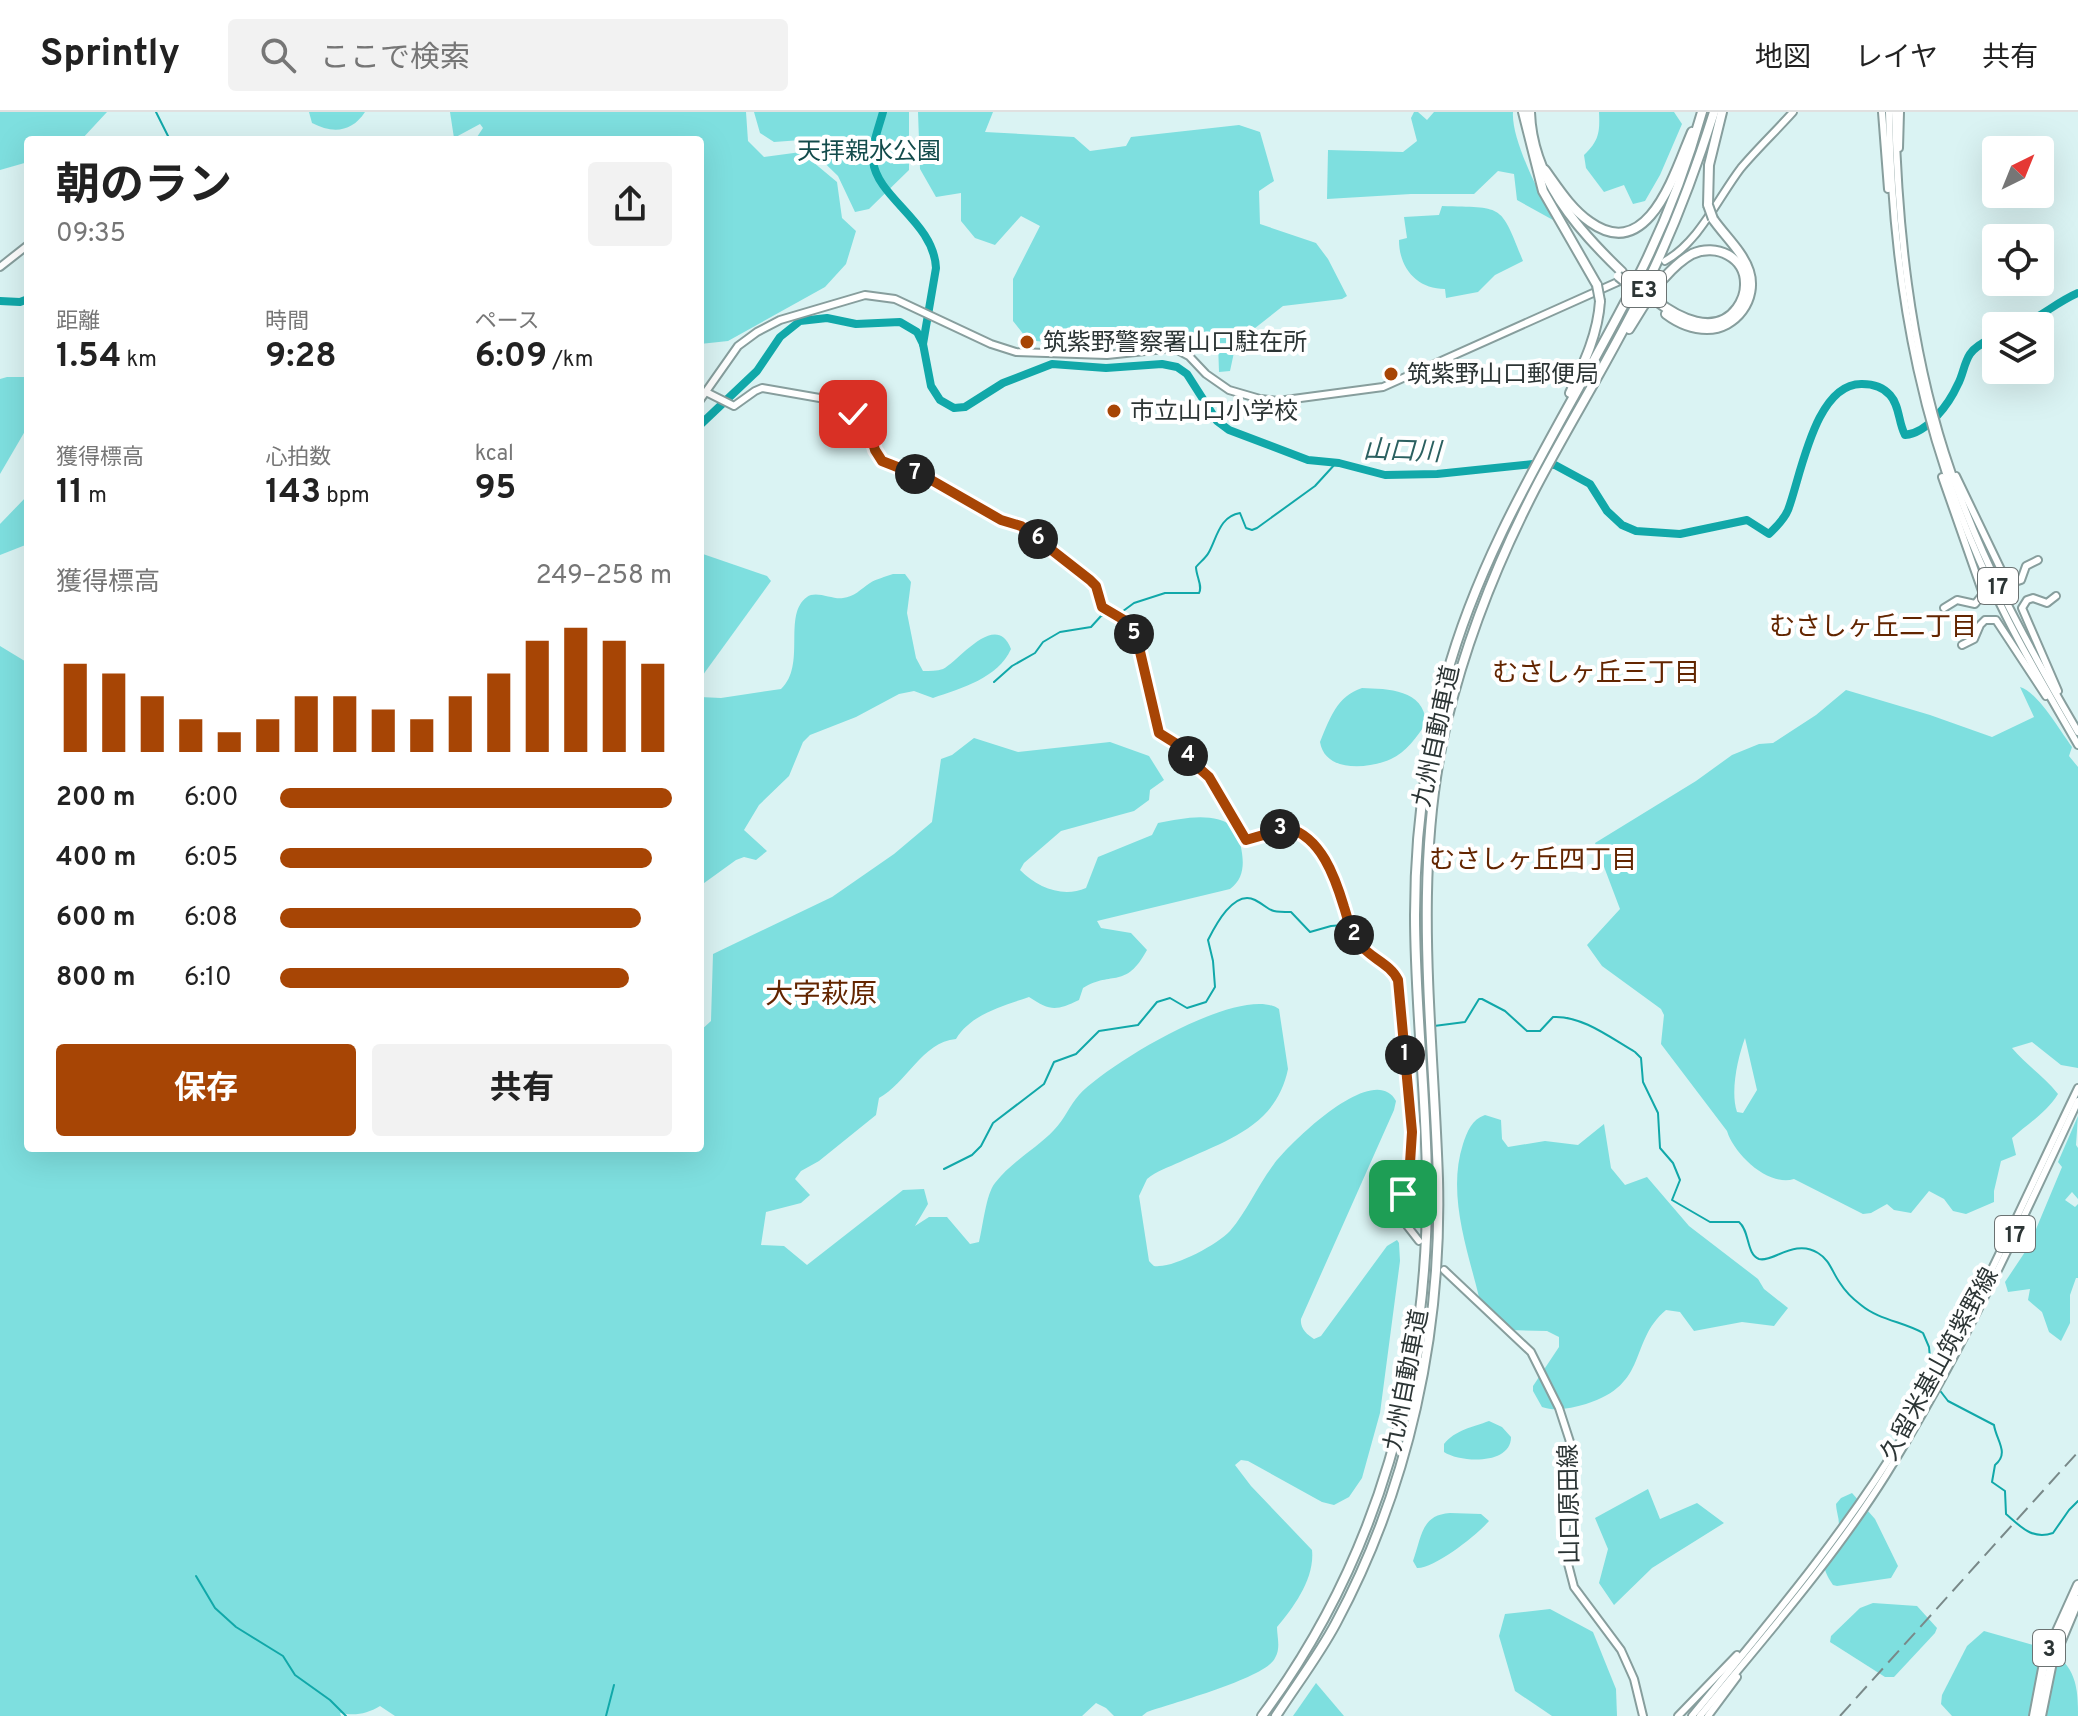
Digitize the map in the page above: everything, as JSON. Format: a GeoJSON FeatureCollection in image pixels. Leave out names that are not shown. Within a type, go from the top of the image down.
{"type":"FeatureCollection","features":[{"type":"Feature","properties":{"kind":"highway"},"geometry":{"type":"LineString","coordinates":[[1523,112],[1542,173],[1577,225],[1653,302],[1681,324],[1698,329],[1724,325],[1742,311],[1749,297],[1749,272],[1713,219],[1708,205],[1709,165],[1722,112]]}},
{"type":"Feature","properties":{"kind":"highway"},"geometry":{"type":"LineString","coordinates":[[1530,112],[1543,191],[1597,285],[1600,301],[1593,341],[1549,442]]}},
{"type":"Feature","properties":{"kind":"highway"},"geometry":{"type":"LineString","coordinates":[[1542,173],[1589,221],[1607,231],[1635,229],[1646,223],[1657,209],[1701,112]]}},
{"type":"Feature","properties":{"kind":"highway","name":"九州自動車道"},"geometry":{"type":"LineString","coordinates":[[1262,1716],[1323,1621],[1355,1557],[1381,1490],[1409,1385],[1425,1265],[1427,1178],[1415,917],[1421,805],[1436,719],[1459,634],[1484,570],[1525,484],[1650,252],[1686,164],[1701,112]]}},
{"type":"Feature","properties":{"kind":"highway","name":"九州自動車道"},"geometry":{"type":"LineString","coordinates":[[1276,1716],[1334,1627],[1366,1562],[1392,1494],[1420,1389],[1433,1300],[1438,1184],[1426,920],[1429,835],[1446,724],[1470,636],[1494,574],[1537,486],[1598,378],[1669,236],[1714,112]]}},
{"type":"Feature","properties":{"kind":"highway"},"geometry":{"type":"LineString","coordinates":[[1598,378],[1655,289],[1682,261],[1706,250],[1719,251],[1737,261],[1744,276],[1743,298],[1734,312],[1720,321],[1693,321],[1653,302]]}},
{"type":"Feature","properties":{"kind":"highway","name":"3"},"geometry":{"type":"LineString","coordinates":[[2034,1716],[2045,1658],[2078,1585]]}},
{"type":"Feature","properties":{"kind":"highway","name":"3"},"geometry":{"type":"LineString","coordinates":[[2041,1716],[2052,1662],[2078,1600]]}},
{"type":"Feature","properties":{"kind":"main road"},"geometry":{"type":"LineString","coordinates":[[1665,261],[1675,256],[1690,240],[1744,165],[1793,112]]}},
{"type":"Feature","properties":{"kind":"main road"},"geometry":{"type":"LineString","coordinates":[[1882,112],[1887,182],[1892,204]]}},
{"type":"Feature","properties":{"kind":"main road","name":"17"},"geometry":{"type":"LineString","coordinates":[[1895,112],[1892,204],[1903,296],[1935,433],[1972,528],[2009,609],[2078,745]]}},
{"type":"Feature","properties":{"kind":"main road","name":"17"},"geometry":{"type":"LineString","coordinates":[[1895,112],[1903,255],[1927,402]]}},
{"type":"Feature","properties":{"kind":"main road"},"geometry":{"type":"LineString","coordinates":[[0,267],[24,248]]}},
{"type":"Feature","properties":{"kind":"main road"},"geometry":{"type":"LineString","coordinates":[[704,395],[738,346],[757,332],[780,320],[865,295],[895,299],[991,344],[1016,352],[1107,355],[1174,348],[1189,356],[1206,374],[1229,390],[1278,401],[1383,387],[1624,274]]}},
{"type":"Feature","properties":{"kind":"main road"},"geometry":{"type":"LineString","coordinates":[[706,392],[734,406],[762,388],[831,400],[848,413],[864,417],[875,450],[888,465],[920,475],[1001,520],[1021,526],[1096,586],[1106,611],[1119,614],[1133,633],[1144,662],[1159,733],[1183,748],[1192,762],[1209,777],[1242,836],[1246,840],[1252,839],[1288,828],[1314,840],[1343,903],[1355,939],[1368,954],[1394,972],[1398,980],[1412,1132],[1410,1163],[1401,1208],[1405,1223],[1419,1241]]}},
{"type":"Feature","properties":{"kind":"main road"},"geometry":{"type":"LineString","coordinates":[[1944,461],[2005,578],[2012,583],[2021,580],[2026,566],[2038,560]]}},
{"type":"Feature","properties":{"kind":"main road"},"geometry":{"type":"LineString","coordinates":[[1944,461],[1942,474],[1950,503],[1983,594],[1975,604],[1957,600],[1944,608]]}},
{"type":"Feature","properties":{"kind":"main road"},"geometry":{"type":"LineString","coordinates":[[2056,596],[2047,603],[2033,598],[2027,600],[2022,608],[2062,710]]}},
{"type":"Feature","properties":{"kind":"main road"},"geometry":{"type":"LineString","coordinates":[[1962,645],[1974,639],[1985,620],[1998,622],[2048,699],[2062,710]]}},
{"type":"Feature","properties":{"kind":"main road","name":"17"},"geometry":{"type":"LineString","coordinates":[[2062,710],[2078,732]]}},
{"type":"Feature","properties":{"kind":"main road","name":"久留米基山筑紫野線"},"geometry":{"type":"LineString","coordinates":[[1948,1364],[2078,1088]]}},
{"type":"Feature","properties":{"kind":"main road","name":"久留米基山筑紫野線"},"geometry":{"type":"LineString","coordinates":[[1764,1633],[1819,1565],[1931,1394],[2078,1101]]}},
{"type":"Feature","properties":{"kind":"main road","name":"山口原田線"},"geometry":{"type":"LineString","coordinates":[[1444,1270],[1531,1352],[1559,1408],[1573,1451],[1573,1486],[1565,1533],[1567,1560],[1574,1587],[1621,1650],[1634,1679],[1643,1716]]}},
{"type":"Feature","properties":{"kind":"main road"},"geometry":{"type":"LineString","coordinates":[[1678,1716],[1764,1633]]}},
{"type":"Feature","properties":{"kind":"main road"},"geometry":{"type":"LineString","coordinates":[[1708,1716],[1764,1633]]}},
{"type":"Feature","properties":{"kind":"main road","name":"17"},"geometry":{"type":"LineString","coordinates":[[1692,1716],[1764,1633]]}},
{"type":"Feature","properties":{"kind":"main road","name":"17"},"geometry":{"type":"LineString","coordinates":[[1700,1716],[1764,1633]]}},
{"type":"Feature","properties":{"kind":"green space"},"geometry":{"type":"Polygon","coordinates":[[[0,112],[107,112],[85,136],[24,136],[24,163],[0,170],[0,112]]]}},
{"type":"Feature","properties":{"kind":"green space"},"geometry":{"type":"Polygon","coordinates":[[[309,112],[365,112],[354,124],[335,130],[312,123],[309,112]]]}},
{"type":"Feature","properties":{"kind":"green space"},"geometry":{"type":"Polygon","coordinates":[[[450,112],[746,112],[748,141],[764,157],[801,152],[837,182],[842,218],[856,231],[846,264],[825,287],[728,341],[704,344],[704,136],[478,136],[483,128],[480,124],[454,136],[450,112]]]}},
{"type":"Feature","properties":{"kind":"green space","name":"天拝親水公園"},"geometry":{"type":"Polygon","coordinates":[[[754,112],[909,112],[909,170],[869,209],[855,212],[838,176],[801,140],[774,142],[760,133],[754,112]]]}},
{"type":"Feature","properties":{"kind":"green space"},"geometry":{"type":"Polygon","coordinates":[[[918,112],[993,112],[985,132],[1074,137],[1090,151],[1126,146],[1131,137],[1239,125],[1260,132],[1274,181],[1259,191],[1260,224],[1316,243],[1347,296],[1283,306],[1236,343],[1230,371],[1219,372],[1218,343],[1198,332],[1183,344],[1135,345],[1118,332],[1096,348],[1028,340],[1013,321],[1013,279],[1040,226],[1021,216],[995,245],[975,238],[961,221],[961,193],[936,197],[920,169],[918,112]]]}},
{"type":"Feature","properties":{"kind":"green space"},"geometry":{"type":"Polygon","coordinates":[[[1414,112],[1427,120],[1434,112],[1513,112],[1521,152],[1553,220],[1517,200],[1514,174],[1498,171],[1474,194],[1327,199],[1328,150],[1403,152],[1417,141],[1411,118],[1414,112]]]}},
{"type":"Feature","properties":{"kind":"green space"},"geometry":{"type":"Polygon","coordinates":[[[1599,112],[1674,112],[1682,124],[1645,201],[1633,204],[1624,185],[1604,192],[1586,168],[1584,155],[1598,136],[1599,112]]]}},
{"type":"Feature","properties":{"kind":"green space"},"geometry":{"type":"Polygon","coordinates":[[[1442,206],[1478,207],[1497,212],[1509,228],[1523,261],[1495,275],[1478,292],[1446,298],[1445,289],[1418,281],[1406,268],[1400,250],[1399,240],[1407,238],[1404,217],[1439,215],[1442,206]]]}},
{"type":"Feature","properties":{"kind":"green space"},"geometry":{"type":"Polygon","coordinates":[[[24,377],[24,433],[0,474],[0,379],[24,377]]]}},
{"type":"Feature","properties":{"kind":"green space"},"geometry":{"type":"Polygon","coordinates":[[[24,499],[24,546],[0,555],[0,524],[24,499]]]}},
{"type":"Feature","properties":{"kind":"green space"},"geometry":{"type":"Polygon","coordinates":[[[704,554],[767,576],[771,581],[704,673],[704,554]]]}},
{"type":"Feature","properties":{"kind":"green space"},"geometry":{"type":"Polygon","coordinates":[[[893,574],[905,574],[911,582],[907,613],[916,658],[923,671],[943,669],[987,636],[1004,638],[1011,649],[997,667],[978,681],[933,698],[914,691],[899,694],[856,717],[810,735],[803,742],[789,776],[759,805],[744,830],[767,851],[756,860],[744,857],[736,860],[704,883],[704,697],[721,698],[781,689],[793,667],[796,616],[800,605],[815,594],[847,597],[893,574]]]}},
{"type":"Feature","properties":{"kind":"green space"},"geometry":{"type":"Polygon","coordinates":[[[0,646],[24,661],[24,1152],[704,1152],[704,1027],[711,1021],[713,954],[832,897],[894,854],[932,822],[941,759],[952,755],[974,738],[1018,752],[1110,742],[1149,756],[1164,780],[1150,790],[1149,800],[1134,811],[1061,831],[1020,870],[1035,882],[1051,890],[1069,892],[1086,888],[1098,857],[1152,835],[1158,823],[1188,818],[1218,819],[1236,828],[1243,861],[1240,877],[1230,889],[1097,921],[1101,928],[1131,933],[1147,950],[1132,970],[1083,988],[1079,1000],[1064,1006],[1048,1007],[1029,997],[998,1008],[970,1023],[956,1039],[933,1048],[879,1098],[876,1115],[819,1161],[801,1171],[795,1179],[810,1195],[801,1203],[766,1212],[761,1245],[784,1246],[807,1265],[903,1190],[924,1189],[928,1204],[915,1226],[929,1217],[947,1217],[970,1244],[979,1242],[987,1202],[995,1183],[1054,1130],[1079,1095],[1094,1081],[1145,1047],[1207,1017],[1236,1007],[1261,1004],[1279,1009],[1288,1069],[1282,1089],[1273,1105],[1247,1129],[1147,1179],[1139,1196],[1149,1261],[1153,1265],[1167,1265],[1186,1258],[1207,1248],[1230,1231],[1274,1164],[1333,1109],[1352,1097],[1370,1091],[1385,1091],[1396,1101],[1301,1319],[1309,1335],[1314,1339],[1321,1336],[1387,1246],[1397,1240],[1400,1261],[1380,1413],[1362,1478],[1349,1497],[1334,1505],[1322,1502],[1248,1461],[1241,1460],[1235,1465],[1312,1550],[1307,1581],[1277,1627],[1275,1658],[1268,1666],[1237,1682],[1142,1716],[1114,1716],[1096,1703],[1082,1716],[395,1716],[380,1706],[361,1714],[340,1713],[341,1716],[0,1716],[0,646]]]}},
{"type":"Feature","properties":{"kind":"green space"},"geometry":{"type":"Polygon","coordinates":[[[2020,687],[2034,696],[2048,713],[2072,747],[2069,756],[2078,767],[2078,1068],[2061,1065],[2032,1042],[2012,1048],[2058,1094],[2043,1112],[2012,1138],[2016,1155],[2001,1161],[1994,1202],[1966,1214],[1953,1211],[1944,1199],[1929,1191],[1911,1213],[1894,1210],[1887,1204],[1863,1214],[1794,1179],[1774,1178],[1753,1167],[1661,1044],[1664,1015],[1661,1009],[1602,966],[1587,945],[1620,909],[1595,843],[1696,781],[1732,755],[1759,744],[1773,743],[1816,715],[1846,690],[1992,737],[2034,717],[2020,687]],[[1745,1038],[1735,1084],[1737,1112],[1743,1113],[1757,1090],[1745,1038]]]}},
{"type":"Feature","properties":{"kind":"green space"},"geometry":{"type":"Polygon","coordinates":[[[1362,688],[1393,691],[1412,697],[1424,712],[1426,723],[1415,739],[1391,759],[1371,765],[1339,764],[1330,759],[1320,742],[1340,702],[1362,688]]]}},
{"type":"Feature","properties":{"kind":"green space"},"geometry":{"type":"Polygon","coordinates":[[[1485,1115],[1501,1120],[1502,1139],[1508,1147],[1545,1141],[1578,1145],[1604,1124],[1611,1168],[1625,1185],[1647,1177],[1689,1226],[1758,1279],[1764,1289],[1788,1308],[1774,1326],[1742,1322],[1694,1331],[1680,1312],[1666,1310],[1646,1335],[1629,1374],[1606,1396],[1569,1408],[1542,1407],[1533,1386],[1559,1347],[1559,1337],[1547,1331],[1510,1330],[1484,1307],[1460,1221],[1457,1182],[1463,1144],[1473,1123],[1485,1115]]]}},
{"type":"Feature","properties":{"kind":"green space"},"geometry":{"type":"Polygon","coordinates":[[[2078,1116],[2078,1199],[2072,1192],[2065,1200],[2075,1207],[2078,1204],[2078,1278],[2070,1295],[2070,1323],[2061,1341],[2049,1332],[2042,1312],[2028,1300],[2030,1289],[2008,1292],[2005,1282],[2029,1246],[2062,1167],[2058,1162],[2078,1116]]]}},
{"type":"Feature","properties":{"kind":"green space"},"geometry":{"type":"Polygon","coordinates":[[[1489,1421],[1502,1427],[1511,1437],[1503,1453],[1473,1459],[1444,1452],[1444,1444],[1453,1435],[1489,1421]]]}},
{"type":"Feature","properties":{"kind":"green space"},"geometry":{"type":"Polygon","coordinates":[[[1648,1489],[1660,1519],[1697,1503],[1724,1523],[1652,1568],[1614,1605],[1599,1583],[1608,1549],[1595,1518],[1648,1489]]]}},
{"type":"Feature","properties":{"kind":"green space"},"geometry":{"type":"Polygon","coordinates":[[[1852,1493],[1875,1519],[1898,1566],[1891,1578],[1837,1586],[1827,1576],[1824,1562],[1839,1527],[1836,1504],[1852,1493]]]}},
{"type":"Feature","properties":{"kind":"green space"},"geometry":{"type":"Polygon","coordinates":[[[1450,1513],[1481,1514],[1489,1521],[1444,1557],[1417,1568],[1413,1561],[1424,1528],[1433,1518],[1450,1513]]]}},
{"type":"Feature","properties":{"kind":"green space"},"geometry":{"type":"Polygon","coordinates":[[[1873,1603],[1917,1606],[1937,1628],[1894,1677],[1885,1677],[1830,1642],[1831,1636],[1860,1608],[1873,1603]]]}},
{"type":"Feature","properties":{"kind":"green space"},"geometry":{"type":"Polygon","coordinates":[[[1550,1609],[1593,1632],[1616,1689],[1617,1716],[1552,1716],[1515,1691],[1499,1636],[1505,1614],[1550,1609]]]}},
{"type":"Feature","properties":{"kind":"green space"},"geometry":{"type":"Polygon","coordinates":[[[1984,1631],[2047,1649],[2057,1655],[2073,1678],[2078,1716],[1952,1716],[1941,1704],[1942,1695],[1967,1646],[1984,1631]]]}},
{"type":"Feature","properties":{"kind":"green space"},"geometry":{"type":"Polygon","coordinates":[[[1316,1683],[1344,1716],[1293,1716],[1316,1683]]]}},
{"type":"Feature","properties":{"kind":"waterway"},"geometry":{"type":"LineString","coordinates":[[156,112],[168,136]]}},
{"type":"Feature","properties":{"kind":"waterway"},"geometry":{"type":"LineString","coordinates":[[883,112],[873,149],[877,174],[884,187],[926,237],[936,268],[923,344]]}},
{"type":"Feature","properties":{"kind":"waterway","name":"山口川"},"geometry":{"type":"LineString","coordinates":[[2045,312],[2078,293]]}},
{"type":"Feature","properties":{"kind":"waterway","name":"山口川"},"geometry":{"type":"LineString","coordinates":[[0,301],[24,300]]}},
{"type":"Feature","properties":{"kind":"waterway","name":"山口川"},"geometry":{"type":"LineString","coordinates":[[704,421],[757,371],[780,337],[800,321],[827,318],[856,324],[900,322],[917,332],[923,344],[931,386],[940,400],[954,408],[965,407],[1003,383],[1052,364],[1106,368],[1162,364],[1177,367],[1187,374],[1217,421],[1229,430],[1308,460],[1339,463],[1385,475],[1555,465],[1590,484],[1607,511],[1622,525],[1636,531],[1680,534],[1747,520],[1769,534],[1786,514],[1812,434],[1832,398],[1846,388],[1862,384],[1881,388],[1893,399],[1905,435],[1914,433],[1930,423],[1943,408],[1954,392],[1972,351],[1982,344]]}},
{"type":"Feature","properties":{"kind":"waterway"},"geometry":{"type":"LineString","coordinates":[[1119,614],[1134,603],[1165,593],[1199,593],[1196,567],[1208,554],[1228,518],[1240,513],[1246,528],[1257,528],[1315,486],[1336,463]]}},
{"type":"Feature","properties":{"kind":"waterway"},"geometry":{"type":"LineString","coordinates":[[994,682],[1060,632],[1091,627],[1101,616],[1109,616]]}},
{"type":"Feature","properties":{"kind":"waterway"},"geometry":{"type":"LineString","coordinates":[[944,1169],[972,1155],[981,1146],[993,1123],[1044,1084],[1054,1062],[1076,1054],[1099,1031],[1138,1025],[1157,1002],[1170,998],[1187,1008],[1206,1002],[1215,987],[1208,940],[1226,911],[1240,900],[1247,898],[1273,911],[1291,912],[1310,932],[1343,925],[1360,951],[1394,980],[1397,1021],[1400,1021]]}},
{"type":"Feature","properties":{"kind":"waterway"},"geometry":{"type":"LineString","coordinates":[[1434,1026],[1465,1022],[1479,999],[1482,999],[1505,1011],[1527,1031],[1540,1031],[1553,1017],[1564,1017],[1596,1028],[1635,1052],[1641,1058],[1643,1082],[1658,1113],[1660,1148],[1673,1163],[1680,1180],[1672,1200],[1710,1222],[1739,1222],[1752,1252],[1759,1259],[1801,1248],[1818,1253],[1844,1289],[1861,1305],[1923,1333],[1929,1347],[1932,1380]]}},
{"type":"Feature","properties":{"kind":"waterway"},"geometry":{"type":"LineString","coordinates":[[1938,1388],[1948,1401],[1994,1425],[2002,1451],[1992,1482],[2005,1491],[2006,1514],[2017,1523],[2039,1535],[2053,1533],[2078,1501]]}},
{"type":"Feature","properties":{"kind":"waterway"},"geometry":{"type":"LineString","coordinates":[[196,1576],[215,1608],[236,1627],[283,1656],[295,1675],[330,1700],[346,1716]]}},
{"type":"Feature","properties":{"kind":"waterway"},"geometry":{"type":"LineString","coordinates":[[606,1716],[614,1685]]}},
{"type":"Feature","properties":{"kind":"tunnel"},"geometry":{"type":"LineString","coordinates":[[1424,1247],[1444,1270]]}},
{"type":"Feature","properties":{"kind":"railway"},"geometry":{"type":"LineString","coordinates":[[1840,1716],[2078,1452]]}},
{"type":"Feature","properties":{"kind":"place","name":"筑紫野警察署山口駐在所"},"geometry":{"type":"Point","coordinates":[1027,342]}},
{"type":"Feature","properties":{"kind":"place","name":"筑紫野山口郵便局"},"geometry":{"type":"Point","coordinates":[1391,374]}},
{"type":"Feature","properties":{"kind":"place","name":"市立山口小学校"},"geometry":{"type":"Point","coordinates":[1114,411]}},
{"type":"Feature","properties":{"kind":"district","name":"むさしヶ丘二丁目"},"geometry":{"type":"Point","coordinates":[1873,626]}},
{"type":"Feature","properties":{"kind":"district","name":"むさしヶ丘三丁目"},"geometry":{"type":"Point","coordinates":[1596,672]}},
{"type":"Feature","properties":{"kind":"district","name":"むさしヶ丘四丁目"},"geometry":{"type":"Point","coordinates":[1533,859]}},
{"type":"Feature","properties":{"kind":"district","name":"大字萩原"},"geometry":{"type":"Point","coordinates":[821,993]}},
{"type":"Feature","properties":{"kind":"route"},"geometry":{"type":"LineString","coordinates":[[853,414],[864,417],[882,461],[933,481],[1001,520],[1021,526],[1096,586],[1102,607],[1119,614],[1138,643],[1159,733],[1183,748],[1192,762],[1209,777],[1246,840],[1288,828],[1314,840],[1343,903],[1355,939],[1368,954],[1389,967],[1398,980],[1412,1132],[1410,1163],[1403,1194]]}}]}
